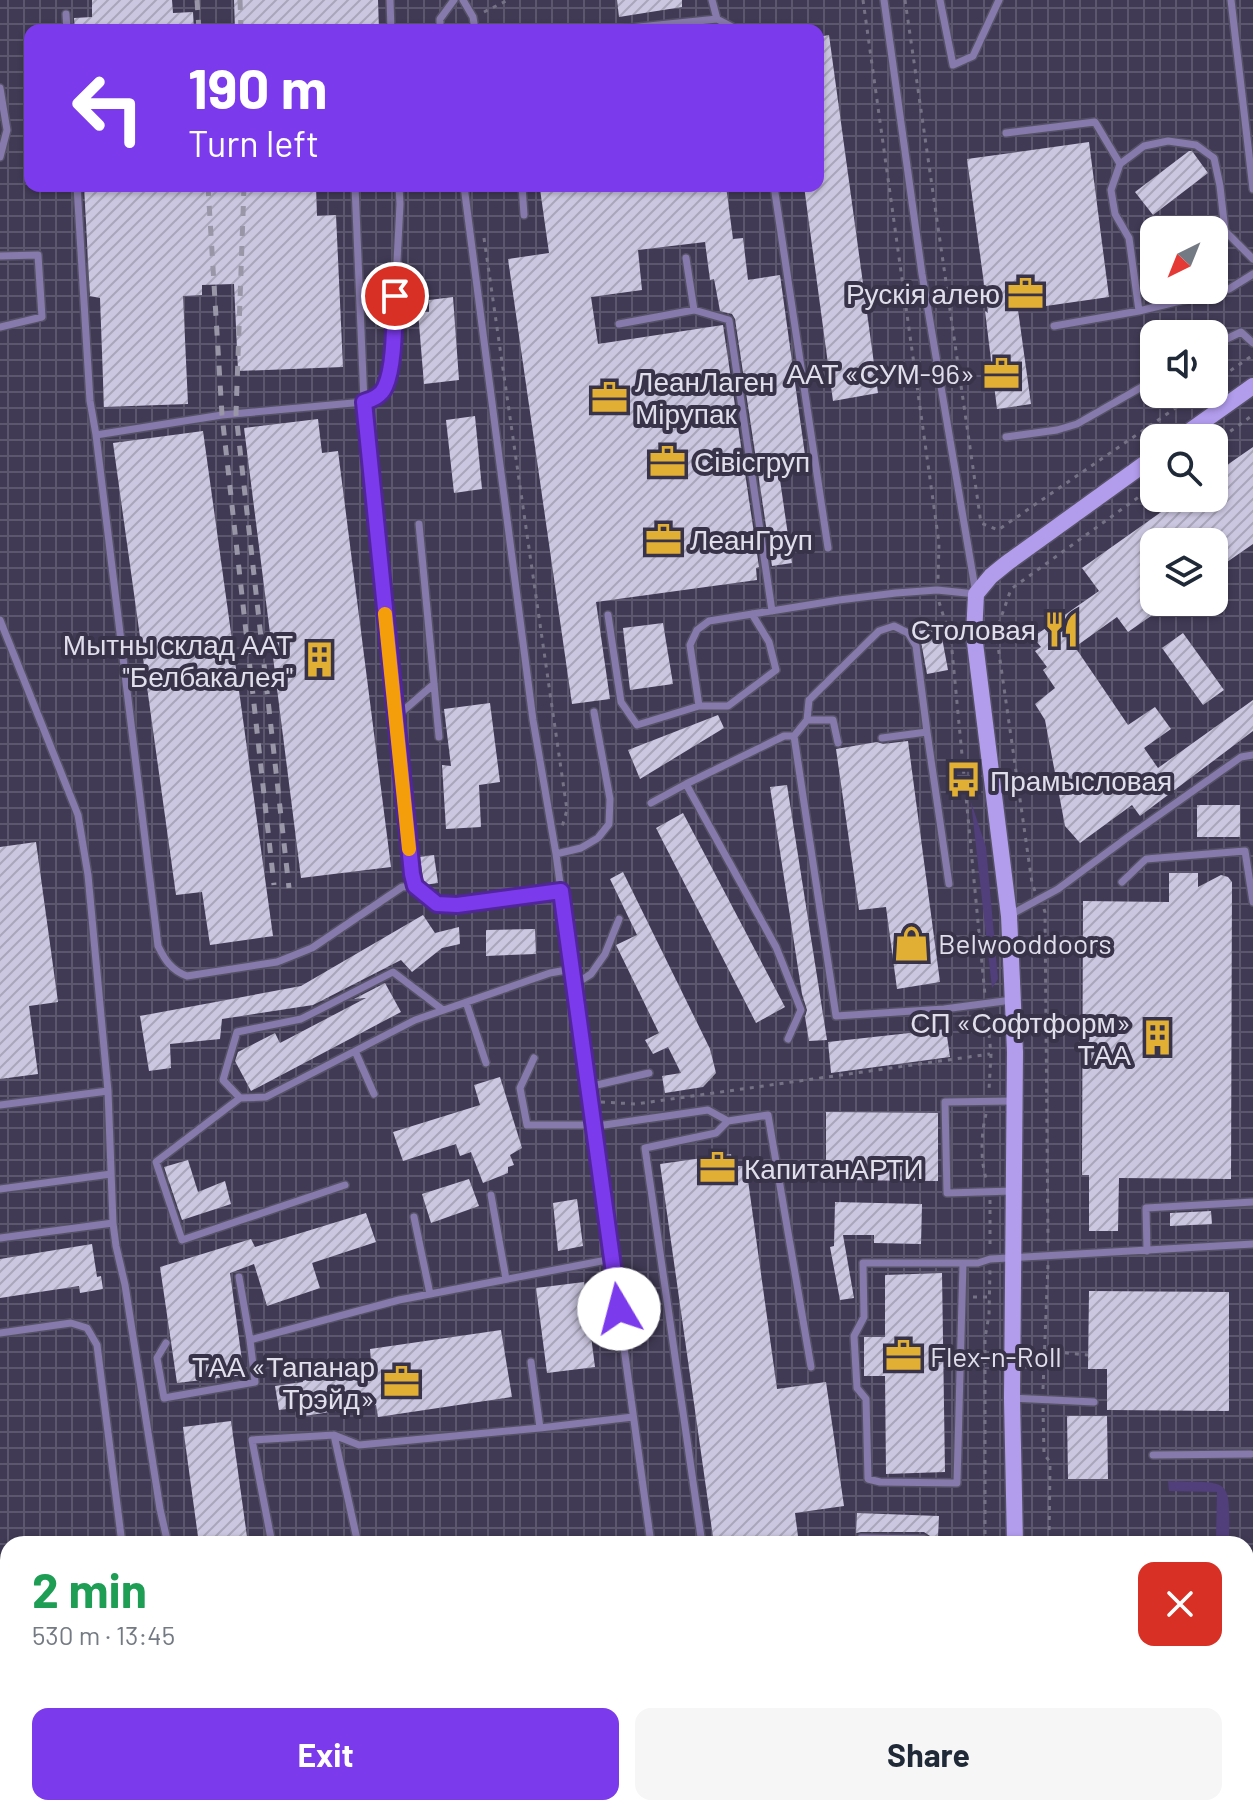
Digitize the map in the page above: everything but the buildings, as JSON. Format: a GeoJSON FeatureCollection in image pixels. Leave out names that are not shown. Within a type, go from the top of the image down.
{"type":"FeatureCollection","features":[{"type":"Feature","properties":{"kind":"main road"},"geometry":{"type":"LineString","coordinates":[[1200,424],[1253,386]]}},
{"type":"Feature","properties":{"kind":"main road"},"geometry":{"type":"LineString","coordinates":[[1015,1536],[1012,1398],[1014,1101],[1009,916],[974,635],[976,594],[1007,563],[1140,467]]}},
{"type":"Feature","properties":{"kind":"lane"},"geometry":{"type":"LineString","coordinates":[[390,0],[391,24]]}},
{"type":"Feature","properties":{"kind":"lane"},"geometry":{"type":"LineString","coordinates":[[440,24],[440,19],[454,0]]}},
{"type":"Feature","properties":{"kind":"lane"},"geometry":{"type":"LineString","coordinates":[[463,0],[474,24]]}},
{"type":"Feature","properties":{"kind":"lane"},"geometry":{"type":"LineString","coordinates":[[712,0],[717,19]]}},
{"type":"Feature","properties":{"kind":"lane"},"geometry":{"type":"LineString","coordinates":[[699,706],[690,645],[697,630],[709,621],[839,600],[937,590],[976,594],[922,274],[884,0]]}},
{"type":"Feature","properties":{"kind":"lane"},"geometry":{"type":"LineString","coordinates":[[940,0],[953,65],[973,56],[999,0]]}},
{"type":"Feature","properties":{"kind":"lane"},"geometry":{"type":"LineString","coordinates":[[1231,0],[1253,189]]}},
{"type":"Feature","properties":{"kind":"lane"},"geometry":{"type":"LineString","coordinates":[[66,14],[67,24]]}},
{"type":"Feature","properties":{"kind":"lane"},"geometry":{"type":"LineString","coordinates":[[668,24],[717,19],[727,24]]}},
{"type":"Feature","properties":{"kind":"lane"},"geometry":{"type":"LineString","coordinates":[[0,88],[7,130],[0,157]]}},
{"type":"Feature","properties":{"kind":"lane"},"geometry":{"type":"LineString","coordinates":[[1006,133],[1095,122],[1120,164]]}},
{"type":"Feature","properties":{"kind":"lane"},"geometry":{"type":"LineString","coordinates":[[1139,311],[1129,238],[1115,214],[1111,190],[1120,164],[1144,146],[1168,141],[1196,145],[1214,158],[1225,231],[1253,259]]}},
{"type":"Feature","properties":{"kind":"lane"},"geometry":{"type":"LineString","coordinates":[[77,192],[90,401],[158,946],[168,965],[187,976],[277,962],[312,948],[402,887],[415,886]]}},
{"type":"Feature","properties":{"kind":"lane"},"geometry":{"type":"LineString","coordinates":[[355,192],[364,402],[415,886],[437,904],[457,905],[561,891]]}},
{"type":"Feature","properties":{"kind":"lane"},"geometry":{"type":"LineString","coordinates":[[96,435],[222,415],[364,402],[378,397],[385,387],[392,357],[399,192]]}},
{"type":"Feature","properties":{"kind":"lane"},"geometry":{"type":"LineString","coordinates":[[465,192],[533,720],[553,833],[650,1536]]}},
{"type":"Feature","properties":{"kind":"lane"},"geometry":{"type":"LineString","coordinates":[[522,192],[524,215]]}},
{"type":"Feature","properties":{"kind":"lane"},"geometry":{"type":"LineString","coordinates":[[775,192],[828,548]]}},
{"type":"Feature","properties":{"kind":"lane"},"geometry":{"type":"LineString","coordinates":[[0,256],[38,255],[42,317],[0,327]]}},
{"type":"Feature","properties":{"kind":"lane"},"geometry":{"type":"LineString","coordinates":[[686,258],[694,310]]}},
{"type":"Feature","properties":{"kind":"lane"},"geometry":{"type":"LineString","coordinates":[[1054,326],[1139,311],[1229,289],[1253,274]]}},
{"type":"Feature","properties":{"kind":"lane"},"geometry":{"type":"LineString","coordinates":[[619,324],[694,310],[729,320],[772,611]]}},
{"type":"Feature","properties":{"kind":"lane"},"geometry":{"type":"LineString","coordinates":[[1228,338],[1241,332],[1253,343]]}},
{"type":"Feature","properties":{"kind":"lane"},"geometry":{"type":"LineString","coordinates":[[1006,437],[1077,424],[1140,388]]}},
{"type":"Feature","properties":{"kind":"lane"},"geometry":{"type":"LineString","coordinates":[[419,524],[439,737]]}},
{"type":"Feature","properties":{"kind":"lane"},"geometry":{"type":"LineString","coordinates":[[608,615],[621,702],[637,725],[699,706],[728,706],[776,670],[769,642],[752,614]]}},
{"type":"Feature","properties":{"kind":"lane"},"geometry":{"type":"LineString","coordinates":[[0,620],[78,815],[88,875],[108,1091],[113,1223],[167,1536]]}},
{"type":"Feature","properties":{"kind":"lane"},"geometry":{"type":"LineString","coordinates":[[949,884],[916,646],[908,633],[894,626],[879,631],[809,700],[807,720],[794,736],[836,1016],[944,1009],[1012,1000]]}},
{"type":"Feature","properties":{"kind":"lane"},"geometry":{"type":"LineString","coordinates":[[396,717],[434,684]]}},
{"type":"Feature","properties":{"kind":"lane"},"geometry":{"type":"LineString","coordinates":[[556,854],[581,848],[598,838],[609,824],[610,799],[594,712]]}},
{"type":"Feature","properties":{"kind":"lane"},"geometry":{"type":"LineString","coordinates":[[807,720],[833,720],[838,743]]}},
{"type":"Feature","properties":{"kind":"lane"},"geometry":{"type":"LineString","coordinates":[[882,738],[927,732]]}},
{"type":"Feature","properties":{"kind":"lane"},"geometry":{"type":"LineString","coordinates":[[651,803],[784,736],[794,736]]}},
{"type":"Feature","properties":{"kind":"lane"},"geometry":{"type":"LineString","coordinates":[[1009,916],[1058,889],[1241,757],[1253,755]]}},
{"type":"Feature","properties":{"kind":"lane"},"geometry":{"type":"LineString","coordinates":[[686,784],[776,947],[801,1010],[788,1039]]}},
{"type":"Feature","properties":{"kind":"lane"},"geometry":{"type":"LineString","coordinates":[[1122,882],[1146,859],[1245,851],[1253,902]]}},
{"type":"Feature","properties":{"kind":"lane"},"geometry":{"type":"LineString","coordinates":[[574,985],[591,974],[605,954],[619,919]]}},
{"type":"Feature","properties":{"kind":"lane"},"geometry":{"type":"LineString","coordinates":[[345,1185],[182,1240],[156,1162],[240,1098],[266,1097],[415,1020],[550,973],[572,969]]}},
{"type":"Feature","properties":{"kind":"lane"},"geometry":{"type":"LineString","coordinates":[[240,1098],[223,1080],[237,1032],[301,1019],[393,972],[443,1010]]}},
{"type":"Feature","properties":{"kind":"lane"},"geometry":{"type":"LineString","coordinates":[[466,1002],[486,1063]]}},
{"type":"Feature","properties":{"kind":"lane"},"geometry":{"type":"LineString","coordinates":[[355,1051],[374,1094]]}},
{"type":"Feature","properties":{"kind":"lane"},"geometry":{"type":"LineString","coordinates":[[534,1058],[520,1088],[527,1125],[594,1126],[708,1110],[728,1121]]}},
{"type":"Feature","properties":{"kind":"lane"},"geometry":{"type":"LineString","coordinates":[[588,1087],[649,1073]]}},
{"type":"Feature","properties":{"kind":"lane"},"geometry":{"type":"LineString","coordinates":[[0,1105],[108,1091]]}},
{"type":"Feature","properties":{"kind":"lane"},"geometry":{"type":"LineString","coordinates":[[1014,1101],[945,1102],[947,1193],[1014,1191]]}},
{"type":"Feature","properties":{"kind":"lane"},"geometry":{"type":"LineString","coordinates":[[701,1536],[645,1148],[716,1133],[728,1121],[768,1115],[811,1367]]}},
{"type":"Feature","properties":{"kind":"lane"},"geometry":{"type":"LineString","coordinates":[[0,1189],[111,1174]]}},
{"type":"Feature","properties":{"kind":"lane"},"geometry":{"type":"LineString","coordinates":[[491,1195],[506,1279]]}},
{"type":"Feature","properties":{"kind":"lane"},"geometry":{"type":"LineString","coordinates":[[1147,1251],[1146,1208],[1253,1202]]}},
{"type":"Feature","properties":{"kind":"lane"},"geometry":{"type":"LineString","coordinates":[[414,1217],[430,1294]]}},
{"type":"Feature","properties":{"kind":"lane"},"geometry":{"type":"LineString","coordinates":[[0,1238],[113,1223]]}},
{"type":"Feature","properties":{"kind":"lane"},"geometry":{"type":"LineString","coordinates":[[963,1263],[957,1483],[880,1482],[868,1479],[866,1399],[857,1388],[854,1336],[864,1317],[863,1263],[963,1263],[978,1263],[990,1259],[1253,1244]]}},
{"type":"Feature","properties":{"kind":"lane"},"geometry":{"type":"LineString","coordinates":[[250,1340],[384,1304],[612,1259]]}},
{"type":"Feature","properties":{"kind":"lane"},"geometry":{"type":"LineString","coordinates":[[166,1343],[157,1358],[164,1398],[255,1382],[239,1277]]}},
{"type":"Feature","properties":{"kind":"lane"},"geometry":{"type":"LineString","coordinates":[[0,1333],[71,1323],[87,1328],[97,1345],[121,1536]]}},
{"type":"Feature","properties":{"kind":"lane"},"geometry":{"type":"LineString","coordinates":[[531,1362],[540,1428]]}},
{"type":"Feature","properties":{"kind":"lane"},"geometry":{"type":"LineString","coordinates":[[1012,1398],[1094,1402]]}},
{"type":"Feature","properties":{"kind":"lane"},"geometry":{"type":"LineString","coordinates":[[270,1536],[252,1440],[334,1435],[359,1445],[633,1417]]}},
{"type":"Feature","properties":{"kind":"lane"},"geometry":{"type":"LineString","coordinates":[[334,1435],[356,1536]]}},
{"type":"Feature","properties":{"kind":"lane"},"geometry":{"type":"LineString","coordinates":[[1153,1455],[1251,1454]]}},
{"type":"Feature","properties":{"kind":"path"},"geometry":{"type":"LineString","coordinates":[[473,17],[508,0]]}},
{"type":"Feature","properties":{"kind":"path"},"geometry":{"type":"LineString","coordinates":[[863,0],[939,543],[937,597],[951,640],[991,1054],[983,1125],[984,1172],[990,1191],[990,1297],[985,1338],[985,1536]]}},
{"type":"Feature","properties":{"kind":"path"},"geometry":{"type":"LineString","coordinates":[[905,0],[981,523],[998,530],[1176,408]]}},
{"type":"Feature","properties":{"kind":"path"},"geometry":{"type":"LineString","coordinates":[[484,238],[567,810],[562,829],[553,833]]}},
{"type":"Feature","properties":{"kind":"path"},"geometry":{"type":"LineString","coordinates":[[1228,372],[1253,355]]}},
{"type":"Feature","properties":{"kind":"path"},"geometry":{"type":"LineString","coordinates":[[1228,433],[1253,415]]}},
{"type":"Feature","properties":{"kind":"path"},"geometry":{"type":"LineString","coordinates":[[590,1100],[636,1104],[991,1054]]}},
{"type":"Feature","properties":{"kind":"path"},"geometry":{"type":"LineString","coordinates":[[962,1297],[990,1297]]}},
{"type":"Feature","properties":{"kind":"path"},"geometry":{"type":"LineString","coordinates":[[1049,1536],[1050,1462],[1044,1454],[1045,1351],[1088,1355]]}},
{"type":"Feature","properties":{"kind":"shaded area"},"geometry":{"type":"Polygon","coordinates":[[[0,0],[1253,0],[1253,1536],[0,1536],[0,0]]]}},
{"type":"Feature","properties":{"kind":"shaded area"},"geometry":{"type":"Polygon","coordinates":[[[971,802],[986,847],[998,979],[992,988],[971,802]]]}},
{"type":"Feature","properties":{"kind":"shaded area"},"geometry":{"type":"Polygon","coordinates":[[[1168,1481],[1205,1482],[1223,1487],[1229,1504],[1229,1536],[1216,1536],[1217,1492],[1169,1491],[1168,1481]]]}},
{"type":"Feature","properties":{"kind":"railway"},"geometry":{"type":"LineString","coordinates":[[197,0],[199,24]]}},
{"type":"Feature","properties":{"kind":"railway"},"geometry":{"type":"LineString","coordinates":[[240,0],[241,24]]}},
{"type":"Feature","properties":{"kind":"railway"},"geometry":{"type":"LineString","coordinates":[[208,192],[222,415],[274,885]]}},
{"type":"Feature","properties":{"kind":"railway"},"geometry":{"type":"LineString","coordinates":[[244,192],[236,414],[289,888]]}},
{"type":"Feature","properties":{"kind":"slow traffic"},"geometry":{"type":"LineString","coordinates":[[385,614],[409,849]]}},
{"type":"Feature","properties":{"kind":"place","name":"Рускія алею"},"geometry":{"type":"Point","coordinates":[1026,293]}},
{"type":"Feature","properties":{"kind":"place","name":"ААТ «СУМ-96»"},"geometry":{"type":"Point","coordinates":[1001,373]}},
{"type":"Feature","properties":{"kind":"place","name":"ЛеанЛаген Мірупак"},"geometry":{"type":"Point","coordinates":[609,397]}},
{"type":"Feature","properties":{"kind":"place","name":"Сівісгруп"},"geometry":{"type":"Point","coordinates":[668,461]}},
{"type":"Feature","properties":{"kind":"place","name":"ЛеанГруп"},"geometry":{"type":"Point","coordinates":[664,539]}},
{"type":"Feature","properties":{"kind":"place","name":"Столовая"},"geometry":{"type":"Point","coordinates":[1062,629]}},
{"type":"Feature","properties":{"kind":"place","name":"Мытны склад ААТ \"Белбакалея\""},"geometry":{"type":"Point","coordinates":[319,660]}},
{"type":"Feature","properties":{"kind":"place","name":"Прамысловая"},"geometry":{"type":"Point","coordinates":[964,780]}},
{"type":"Feature","properties":{"kind":"place","name":"Belwooddoors"},"geometry":{"type":"Point","coordinates":[912,943]}},
{"type":"Feature","properties":{"kind":"place","name":"СП «Софтформ» ТАА"},"geometry":{"type":"Point","coordinates":[1157,1038]}},
{"type":"Feature","properties":{"kind":"place","name":"КапитанАРТИ"},"geometry":{"type":"Point","coordinates":[718,1168]}},
{"type":"Feature","properties":{"kind":"place","name":"Flex-n-Roll"},"geometry":{"type":"Point","coordinates":[904,1356]}},
{"type":"Feature","properties":{"kind":"place","name":"ТАА «Тапанар Трэйд»"},"geometry":{"type":"Point","coordinates":[401,1382]}},
{"type":"Feature","properties":{"kind":"route"},"geometry":{"type":"LineString","coordinates":[[395,296],[392,357],[385,387],[378,397],[364,402],[412,874],[415,886],[437,904],[457,905],[561,891],[619,1309]]}}]}
